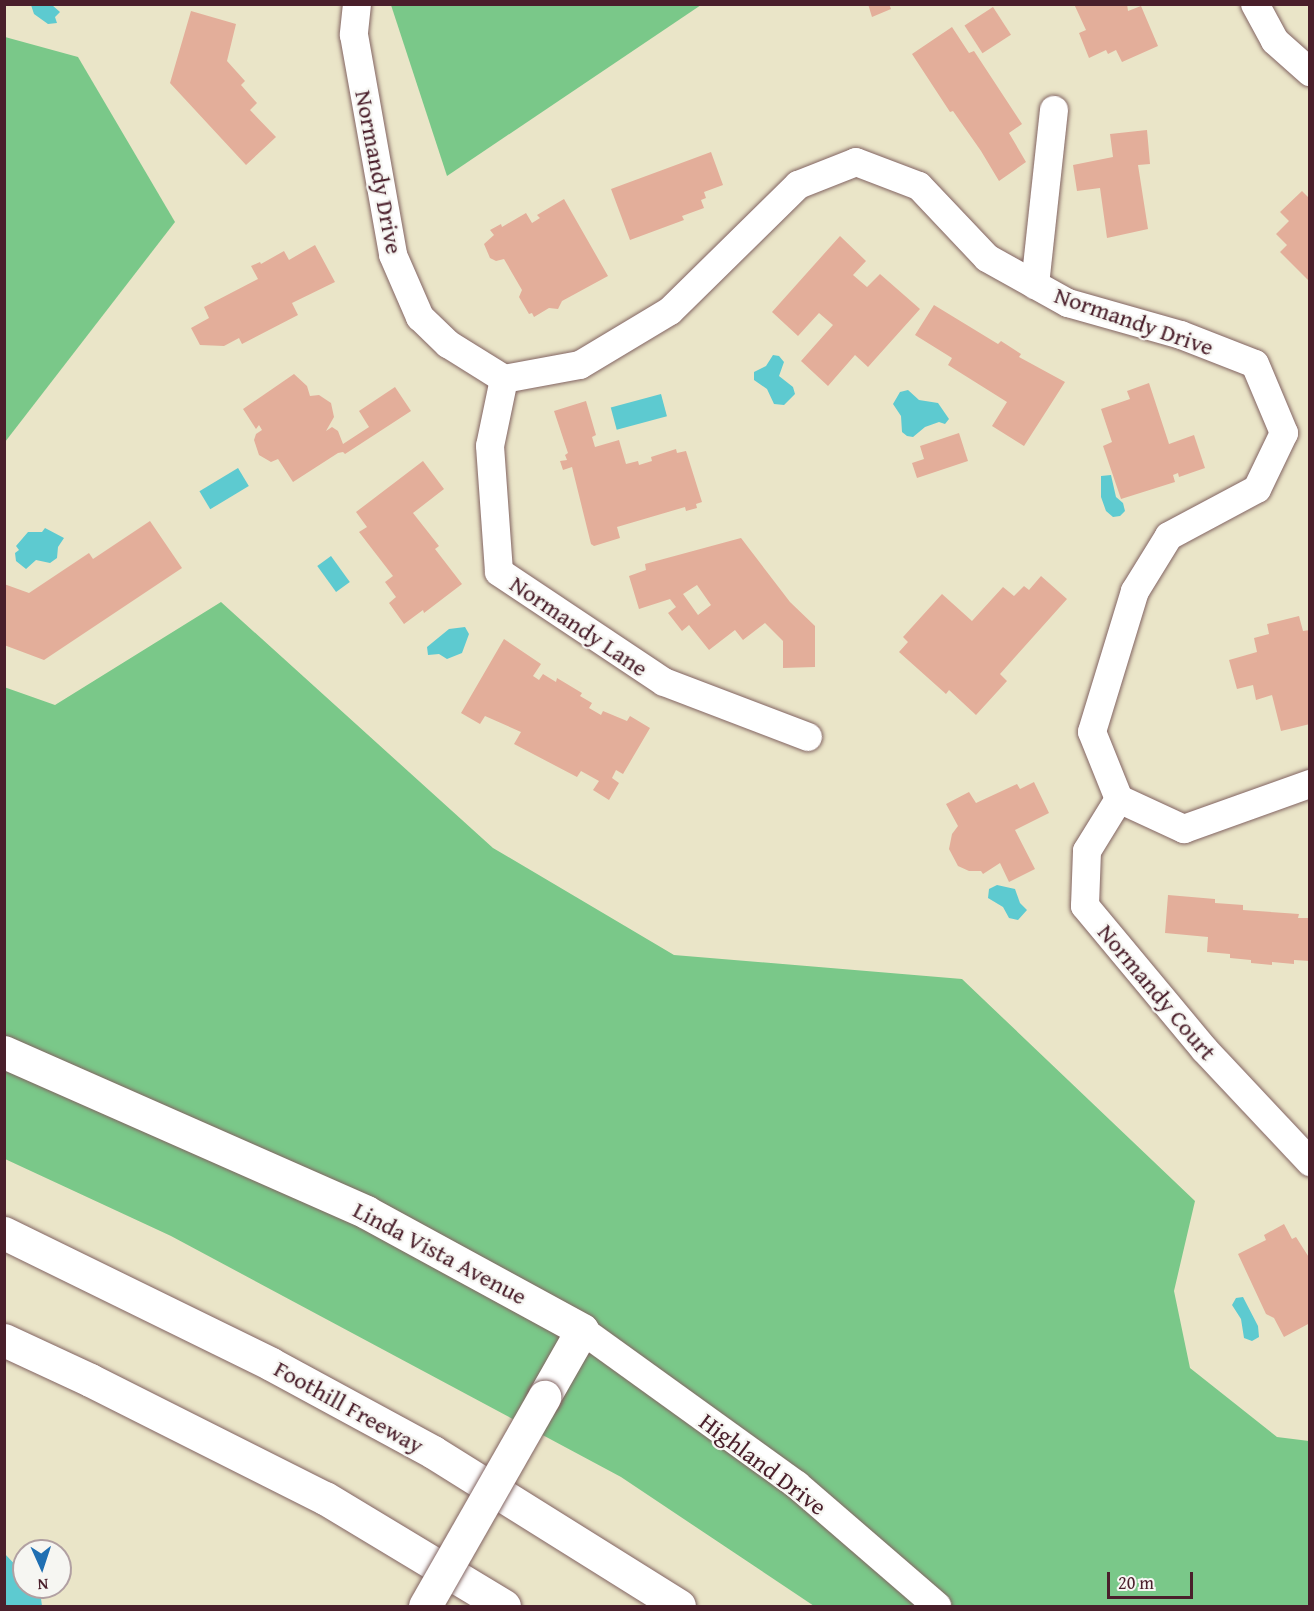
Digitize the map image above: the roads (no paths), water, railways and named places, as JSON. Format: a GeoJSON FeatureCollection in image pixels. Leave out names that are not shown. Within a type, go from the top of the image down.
{"type":"FeatureCollection","features":[{"type":"Feature","properties":{"kind":"main road","name":"Linda Vista Avenue"},"geometry":{"type":"LineString","coordinates":[[4,1052],[366,1212],[582,1330]]}},
{"type":"Feature","properties":{"kind":"main road","name":"Foothill Freeway"},"geometry":{"type":"LineString","coordinates":[[4,1233],[271,1364],[434,1452],[679,1606]]}},
{"type":"Feature","properties":{"kind":"main road"},"geometry":{"type":"LineString","coordinates":[[425,1606],[582,1330]]}},
{"type":"Feature","properties":{"kind":"main road"},"geometry":{"type":"LineString","coordinates":[[4,1340],[325,1498],[504,1606]]}},
{"type":"Feature","properties":{"kind":"street","name":"Normandy Drive"},"geometry":{"type":"LineString","coordinates":[[357,4],[354,35],[393,255],[420,316],[448,344],[504,379],[580,365],[670,311],[798,185],[856,162],[919,186],[987,258],[1068,303],[1181,335],[1255,364],[1284,433],[1257,489],[1169,536],[1135,591],[1092,732],[1119,799]]}},
{"type":"Feature","properties":{"kind":"street"},"geometry":{"type":"LineString","coordinates":[[1256,4],[1275,41],[1310,72]]}},
{"type":"Feature","properties":{"kind":"street"},"geometry":{"type":"LineString","coordinates":[[1035,285],[1054,110]]}},
{"type":"Feature","properties":{"kind":"street","name":"Normandy Lane"},"geometry":{"type":"LineString","coordinates":[[504,379],[490,446],[498,572],[664,682],[808,737]]}},
{"type":"Feature","properties":{"kind":"street"},"geometry":{"type":"LineString","coordinates":[[1119,799],[1184,829],[1310,784]]}},
{"type":"Feature","properties":{"kind":"street","name":"Normandy Court"},"geometry":{"type":"LineString","coordinates":[[1119,799],[1087,851],[1085,906],[1205,1050],[1310,1162]]}},
{"type":"Feature","properties":{"kind":"street","name":"Highland Drive"},"geometry":{"type":"LineString","coordinates":[[582,1330],[797,1485],[937,1606]]}},
{"type":"Feature","properties":{"kind":"water"},"geometry":{"type":"Polygon","coordinates":[[[31,5],[52,5],[60,12],[55,17],[57,23],[48,24],[34,14],[31,5]]]}},
{"type":"Feature","properties":{"kind":"water"},"geometry":{"type":"Polygon","coordinates":[[[773,355],[779,356],[784,362],[779,376],[793,387],[795,394],[784,405],[774,404],[767,389],[754,380],[754,372],[766,366],[773,355]]]}},
{"type":"Feature","properties":{"kind":"water"},"geometry":{"type":"Polygon","coordinates":[[[908,390],[919,400],[938,403],[949,419],[945,424],[939,422],[925,427],[913,437],[902,432],[901,416],[893,404],[900,392],[908,390]]]}},
{"type":"Feature","properties":{"kind":"water"},"geometry":{"type":"Polygon","coordinates":[[[661,394],[667,416],[617,430],[611,407],[661,394]]]}},
{"type":"Feature","properties":{"kind":"water"},"geometry":{"type":"Polygon","coordinates":[[[238,468],[249,486],[210,509],[199,491],[238,468]]]}},
{"type":"Feature","properties":{"kind":"water"},"geometry":{"type":"Polygon","coordinates":[[[1111,475],[1116,497],[1123,503],[1125,511],[1120,516],[1113,517],[1106,511],[1101,497],[1101,476],[1111,475]]]}},
{"type":"Feature","properties":{"kind":"water"},"geometry":{"type":"Polygon","coordinates":[[[45,528],[64,538],[58,547],[57,558],[50,563],[36,560],[26,569],[16,561],[15,553],[19,550],[16,546],[28,532],[42,532],[45,528]]]}},
{"type":"Feature","properties":{"kind":"water"},"geometry":{"type":"Polygon","coordinates":[[[331,556],[350,582],[336,592],[317,566],[331,556]]]}},
{"type":"Feature","properties":{"kind":"water"},"geometry":{"type":"Polygon","coordinates":[[[465,627],[469,634],[462,653],[447,659],[439,654],[428,655],[427,647],[449,629],[465,627]]]}},
{"type":"Feature","properties":{"kind":"water"},"geometry":{"type":"Polygon","coordinates":[[[997,885],[1015,889],[1020,903],[1027,910],[1018,920],[1009,918],[1003,907],[988,898],[989,889],[997,885]]]}},
{"type":"Feature","properties":{"kind":"water"},"geometry":{"type":"Polygon","coordinates":[[[1243,1297],[1258,1326],[1259,1337],[1252,1341],[1244,1338],[1241,1319],[1232,1305],[1236,1298],[1243,1297]]]}},
{"type":"Feature","properties":{"kind":"water"},"geometry":{"type":"Polygon","coordinates":[[[4,1553],[12,1561],[12,1599],[41,1599],[42,1606],[5,1606],[4,1553]]]}}]}
